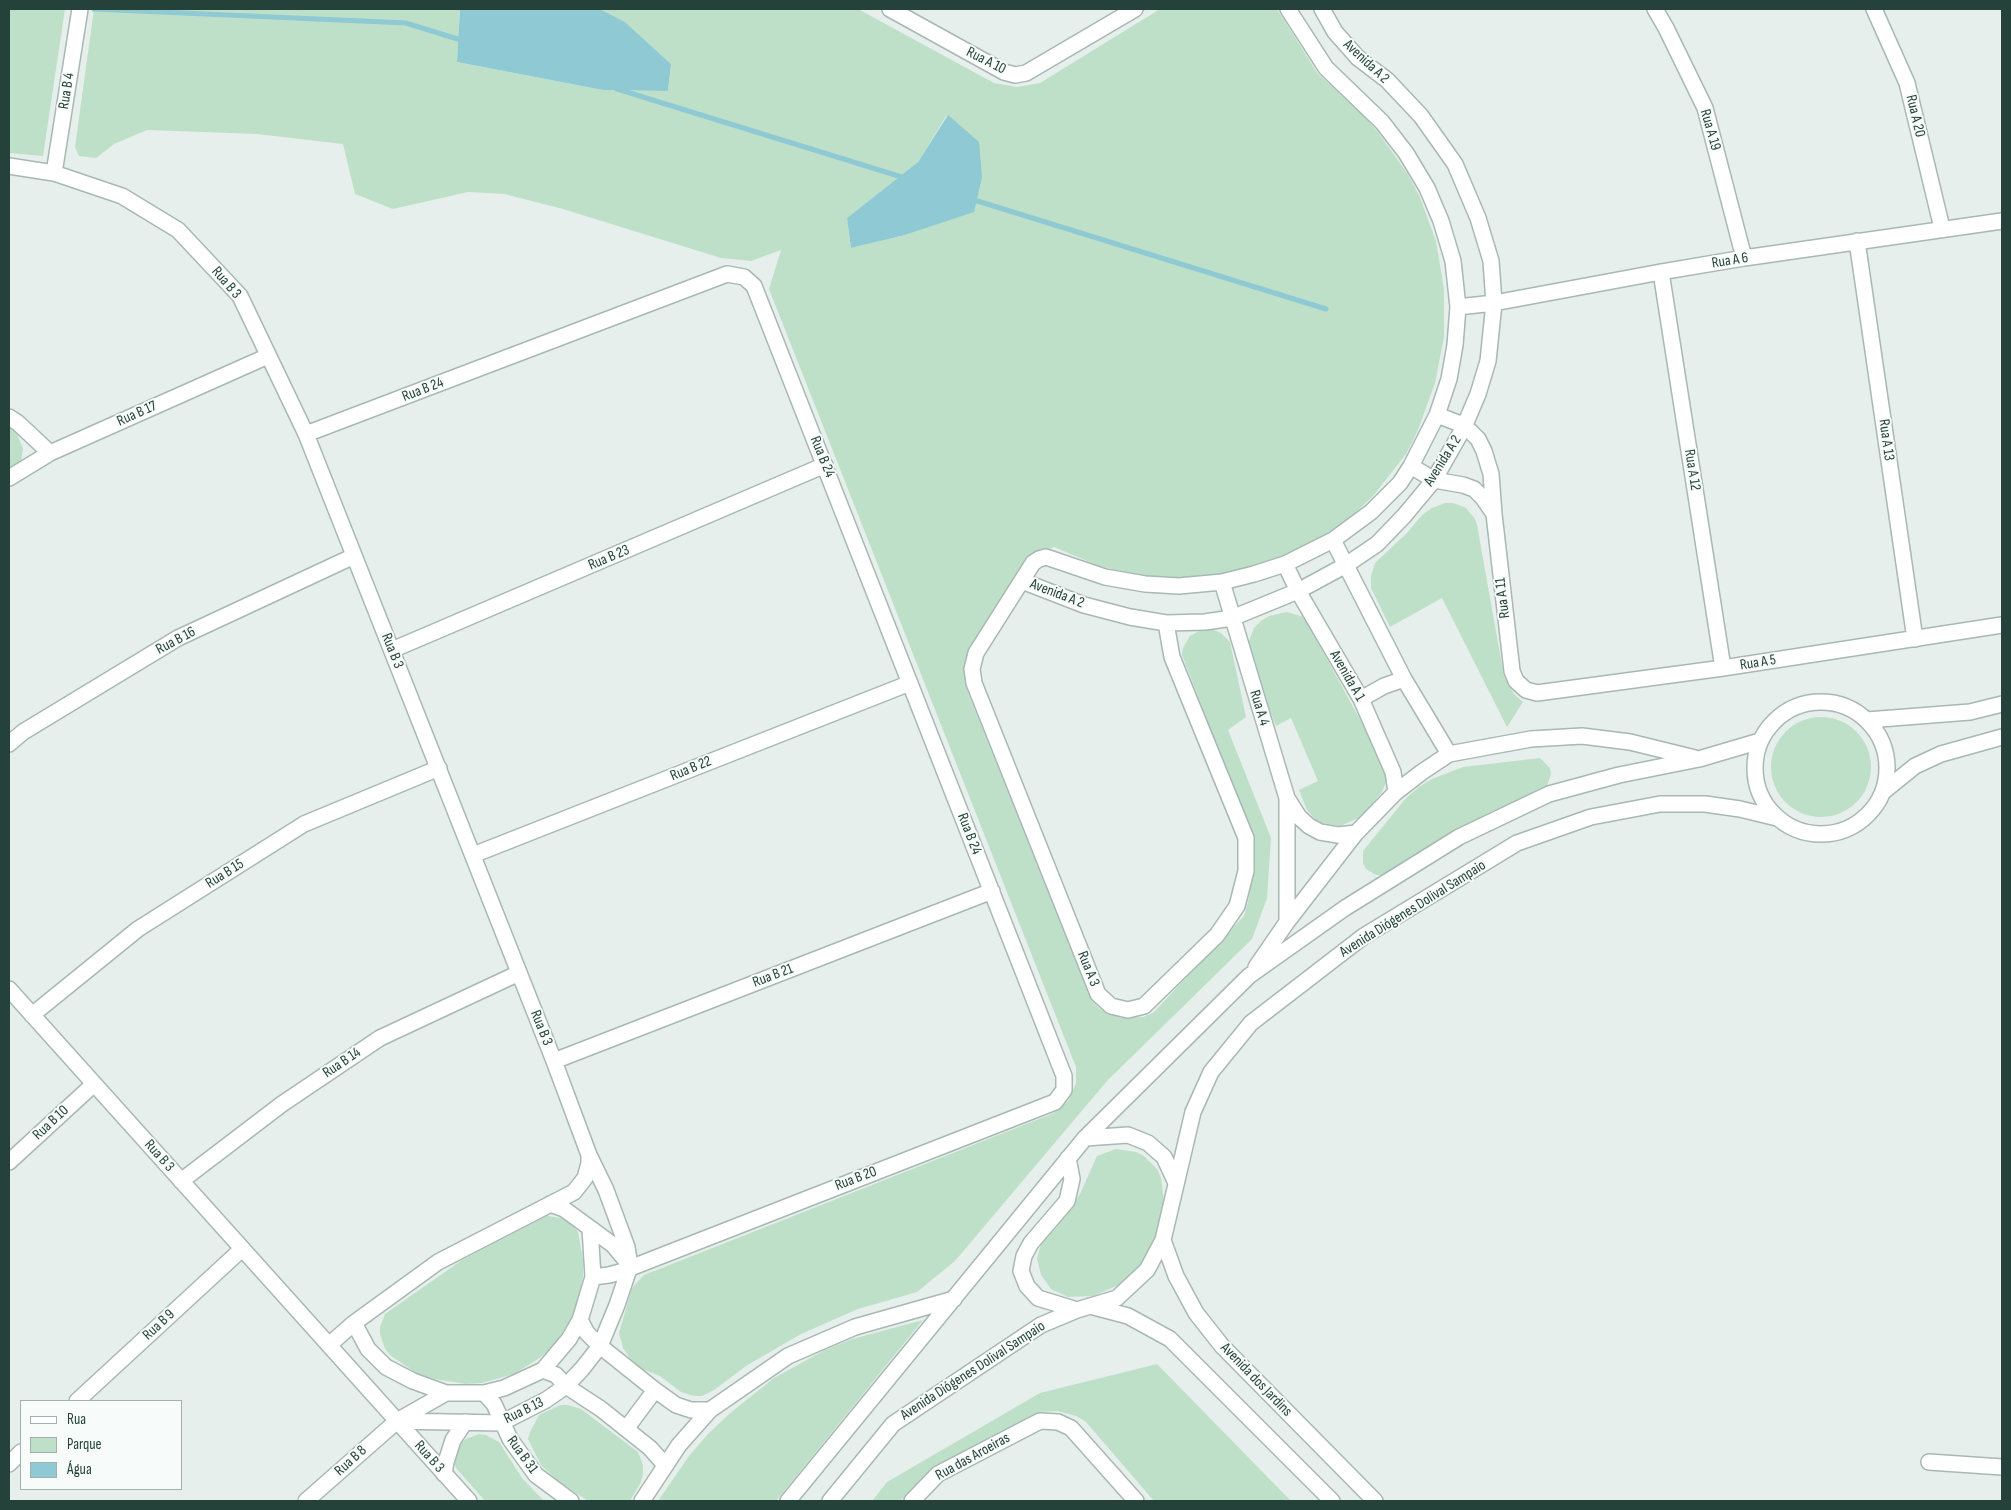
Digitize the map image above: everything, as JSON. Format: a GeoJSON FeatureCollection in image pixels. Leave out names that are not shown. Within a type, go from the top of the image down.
{"type":"FeatureCollection","features":[{"type":"Feature","properties":{"kind":"street","name":"Rua B 4"},"geometry":{"type":"LineString","coordinates":[[54,173],[80,9]]}},
{"type":"Feature","properties":{"kind":"street","name":"Rua A 10"},"geometry":{"type":"LineString","coordinates":[[892,9],[1004,72],[1015,75],[1026,73],[1135,9]]}},
{"type":"Feature","properties":{"kind":"street","name":"Avenida A 2"},"geometry":{"type":"LineString","coordinates":[[1288,9],[1326,68],[1382,122],[1406,154],[1427,188],[1441,221],[1452,261],[1458,307],[1454,354],[1449,379],[1438,415],[1400,483],[1371,512],[1333,540],[1286,564],[1222,582],[1179,586],[1145,584],[1105,577],[1046,557],[1033,563],[1022,581],[1084,605],[1130,617],[1166,623],[1205,622],[1232,618],[1298,591],[1346,565],[1377,544],[1404,516],[1434,480],[1464,427],[1478,394],[1488,361],[1494,303],[1491,261],[1478,218],[1455,164],[1420,116],[1387,80],[1358,58],[1335,32],[1322,9]]}},
{"type":"Feature","properties":{"kind":"street","name":"Rua A 19"},"geometry":{"type":"LineString","coordinates":[[1655,9],[1705,108],[1744,258]]}},
{"type":"Feature","properties":{"kind":"street","name":"Rua A 20"},"geometry":{"type":"LineString","coordinates":[[1874,9],[1907,83],[1942,228]]}},
{"type":"Feature","properties":{"kind":"street","name":"Rua B 3"},"geometry":{"type":"LineString","coordinates":[[9,166],[54,173],[122,196],[178,230],[240,296],[306,434],[439,768],[589,1155],[606,1190],[627,1247],[630,1266]]}},
{"type":"Feature","properties":{"kind":"street","name":"Rua A 6"},"geometry":{"type":"LineString","coordinates":[[1458,307],[1494,303],[1744,258],[1942,228],[2002,221]]}},
{"type":"Feature","properties":{"kind":"street","name":"Rua A 13"},"geometry":{"type":"LineString","coordinates":[[1857,241],[1915,639]]}},
{"type":"Feature","properties":{"kind":"street","name":"Rua A 12"},"geometry":{"type":"LineString","coordinates":[[1660,272],[1723,668]]}},
{"type":"Feature","properties":{"kind":"street","name":"Rua B 24"},"geometry":{"type":"LineString","coordinates":[[306,434],[727,274],[744,277],[754,286],[1064,1076]]}},
{"type":"Feature","properties":{"kind":"street","name":"Rua B 17"},"geometry":{"type":"LineString","coordinates":[[9,478],[50,453],[268,356]]}},
{"type":"Feature","properties":{"kind":"street","name":"Rua A 11"},"geometry":{"type":"LineString","coordinates":[[1438,415],[1464,427],[1478,439],[1491,474],[1512,671],[1516,681]]}},
{"type":"Feature","properties":{"kind":"street"},"geometry":{"type":"LineString","coordinates":[[9,417],[50,453]]}},
{"type":"Feature","properties":{"kind":"street","name":"Rua B 23"},"geometry":{"type":"LineString","coordinates":[[392,650],[825,465]]}},
{"type":"Feature","properties":{"kind":"street"},"geometry":{"type":"LineString","coordinates":[[1411,466],[1434,480],[1463,484],[1474,489],[1494,514]]}},
{"type":"Feature","properties":{"kind":"street"},"geometry":{"type":"LineString","coordinates":[[1333,540],[1404,679],[1449,754]]}},
{"type":"Feature","properties":{"kind":"street","name":"Rua B 16"},"geometry":{"type":"LineString","coordinates":[[9,744],[23,732],[178,638],[354,556]]}},
{"type":"Feature","properties":{"kind":"street","name":"Avenida A 1"},"geometry":{"type":"LineString","coordinates":[[1286,564],[1298,591],[1361,699],[1393,772],[1396,792]]}},
{"type":"Feature","properties":{"kind":"street","name":"Rua A 3"},"geometry":{"type":"LineString","coordinates":[[1022,581],[976,653],[972,669],[974,683],[1098,994],[1111,1006],[1128,1010],[1144,1006],[1217,935],[1237,906],[1246,871],[1246,838],[1172,657],[1166,623]]}},
{"type":"Feature","properties":{"kind":"street","name":"Rua A 4"},"geometry":{"type":"LineString","coordinates":[[1222,582],[1287,798],[1299,817],[1309,826],[1320,832],[1338,836],[1356,833]]}},
{"type":"Feature","properties":{"kind":"street","name":"Rua A 5"},"geometry":{"type":"LineString","coordinates":[[1516,681],[1526,690],[1537,693],[1723,668],[2002,625]]}},
{"type":"Feature","properties":{"kind":"street"},"geometry":{"type":"LineString","coordinates":[[1361,699],[1384,686],[1404,679]]}},
{"type":"Feature","properties":{"kind":"street","name":"Rua B 22"},"geometry":{"type":"LineString","coordinates":[[473,855],[910,683]]}},
{"type":"Feature","properties":{"kind":"street"},"geometry":{"type":"LineString","coordinates":[[1883,792],[1887,773],[1886,754],[1879,736],[1867,720],[1850,708],[1829,702],[1808,703],[1788,710],[1772,723],[1760,741],[1755,761],[1756,782],[1763,802],[1777,818],[1795,829],[1816,834],[1837,832],[1857,824],[1872,810],[1883,792],[1915,766],[1940,754],[2002,737]]}},
{"type":"Feature","properties":{"kind":"street"},"geometry":{"type":"LineString","coordinates":[[1867,720],[1970,712],[2002,704]]}},
{"type":"Feature","properties":{"kind":"street"},"geometry":{"type":"LineString","coordinates":[[1249,976],[1287,922],[1356,833],[1396,792],[1449,754],[1531,739],[1582,736],[1630,742],[1699,759]]}},
{"type":"Feature","properties":{"kind":"street"},"geometry":{"type":"LineString","coordinates":[[788,1501],[1085,1138],[1249,976],[1345,908],[1459,836],[1549,794],[1619,775],[1699,759],[1760,741]]}},
{"type":"Feature","properties":{"kind":"street","name":"Rua B 15"},"geometry":{"type":"LineString","coordinates":[[32,1015],[138,929],[304,824],[439,768]]}},
{"type":"Feature","properties":{"kind":"street","name":"Rua A 4"},"geometry":{"type":"LineString","coordinates":[[1287,798],[1287,922]]}},
{"type":"Feature","properties":{"kind":"street","name":"Avenida Diógenes Dolival Sampaio"},"geometry":{"type":"LineString","coordinates":[[830,1501],[893,1424],[1040,1325],[1083,1308],[1117,1298],[1148,1270],[1163,1240],[1193,1112],[1212,1072],[1251,1023],[1364,936],[1517,843],[1591,817],[1660,804],[1705,804],[1740,809],[1777,818]]}},
{"type":"Feature","properties":{"kind":"street","name":"Rua B 21"},"geometry":{"type":"LineString","coordinates":[[554,1061],[992,891]]}},
{"type":"Feature","properties":{"kind":"street","name":"Rua B 14"},"geometry":{"type":"LineString","coordinates":[[181,1180],[282,1104],[380,1038],[519,972]]}},
{"type":"Feature","properties":{"kind":"street","name":"Rua B 3"},"geometry":{"type":"LineString","coordinates":[[9,989],[469,1501]]}},
{"type":"Feature","properties":{"kind":"street","name":"Rua B 20"},"geometry":{"type":"LineString","coordinates":[[594,1277],[609,1275],[1055,1102],[1064,1090],[1064,1076]]}},
{"type":"Feature","properties":{"kind":"street","name":"Rua B 10"},"geometry":{"type":"LineString","coordinates":[[9,1162],[94,1084]]}},
{"type":"Feature","properties":{"kind":"street"},"geometry":{"type":"LineString","coordinates":[[1085,1138],[1128,1135],[1148,1143],[1164,1157],[1176,1183]]}},
{"type":"Feature","properties":{"kind":"street"},"geometry":{"type":"LineString","coordinates":[[329,1345],[354,1323],[438,1262],[566,1197],[580,1185],[588,1171],[589,1155]]}},
{"type":"Feature","properties":{"kind":"street","name":"Avenida dos Jardins"},"geometry":{"type":"LineString","coordinates":[[1068,1158],[1072,1179],[1067,1201],[1031,1243],[1024,1256],[1021,1271],[1026,1286],[1038,1298],[1128,1316],[1170,1339],[1332,1501]]}},
{"type":"Feature","properties":{"kind":"street"},"geometry":{"type":"LineString","coordinates":[[550,1204],[564,1209],[613,1245],[630,1266]]}},
{"type":"Feature","properties":{"kind":"street","name":"Rua B 13"},"geometry":{"type":"LineString","coordinates":[[354,1323],[368,1349],[386,1367],[413,1381],[446,1393],[484,1393],[504,1388],[543,1370],[569,1339],[580,1320],[594,1277],[590,1228]]}},
{"type":"Feature","properties":{"kind":"street","name":"Avenida dos Jardins"},"geometry":{"type":"LineString","coordinates":[[1163,1240],[1176,1276],[1196,1313],[1222,1346],[1375,1501]]}},
{"type":"Feature","properties":{"kind":"street","name":"Rua B 9"},"geometry":{"type":"LineString","coordinates":[[77,1400],[242,1249]]}},
{"type":"Feature","properties":{"kind":"street","name":"Rua B 13"},"geometry":{"type":"LineString","coordinates":[[396,1421],[501,1423],[546,1400],[566,1386],[600,1346],[617,1305],[630,1266]]}},
{"type":"Feature","properties":{"kind":"street"},"geometry":{"type":"LineString","coordinates":[[642,1501],[679,1445],[710,1410],[788,1356],[855,1327],[954,1299]]}},
{"type":"Feature","properties":{"kind":"street"},"geometry":{"type":"LineString","coordinates":[[580,1320],[587,1333],[600,1346],[655,1390],[676,1404],[691,1410],[710,1410]]}},
{"type":"Feature","properties":{"kind":"street"},"geometry":{"type":"LineString","coordinates":[[543,1370],[556,1375],[566,1386],[601,1409],[650,1448],[665,1465]]}},
{"type":"Feature","properties":{"kind":"street"},"geometry":{"type":"LineString","coordinates":[[626,1429],[655,1390]]}},
{"type":"Feature","properties":{"kind":"street","name":"Rua B 13"},"geometry":{"type":"LineString","coordinates":[[396,1421],[446,1393]]}},
{"type":"Feature","properties":{"kind":"street","name":"Rua B 31"},"geometry":{"type":"LineString","coordinates":[[484,1393],[494,1404],[501,1423],[510,1439],[536,1475],[571,1501]]}},
{"type":"Feature","properties":{"kind":"street","name":"Rua B 8"},"geometry":{"type":"LineString","coordinates":[[306,1501],[396,1421]]}},
{"type":"Feature","properties":{"kind":"street","name":"Rua das Aroeiras"},"geometry":{"type":"LineString","coordinates":[[912,1501],[938,1474],[1040,1421],[1058,1422],[1071,1428],[1136,1501]]}},
{"type":"Feature","properties":{"kind":"street"},"geometry":{"type":"LineString","coordinates":[[444,1474],[453,1440],[465,1422]]}},
{"type":"Feature","properties":{"kind":"street"},"geometry":{"type":"LineString","coordinates":[[9,1464],[20,1453]]}},
{"type":"Feature","properties":{"kind":"street"},"geometry":{"type":"LineString","coordinates":[[1929,1462],[2002,1467]]}},
{"type":"Feature","properties":{"kind":"green space"},"geometry":{"type":"Polygon","coordinates":[[[9,9],[65,9],[43,156],[9,153],[9,9]]]}},
{"type":"Feature","properties":{"kind":"green space"},"geometry":{"type":"Polygon","coordinates":[[[94,9],[460,9],[457,62],[603,90],[668,91],[671,64],[625,22],[600,9],[858,9],[994,83],[1017,87],[1040,83],[1160,9],[1277,9],[1318,74],[1361,113],[1378,132],[1407,173],[1419,195],[1436,241],[1444,289],[1444,337],[1435,383],[1418,430],[1406,454],[1373,496],[1354,514],[1311,545],[1287,557],[1241,572],[1194,579],[1146,577],[1099,566],[1054,547],[1040,553],[1023,563],[971,651],[966,671],[967,690],[1092,1001],[1100,1009],[1121,1018],[1143,1017],[1153,1013],[1244,916],[1248,902],[1253,872],[1252,836],[1182,655],[1183,648],[1190,636],[1201,630],[1214,630],[1221,633],[1230,642],[1246,717],[1228,730],[1271,838],[1267,898],[1252,939],[1107,1081],[955,1261],[917,1292],[858,1309],[801,1334],[746,1366],[714,1390],[702,1396],[681,1392],[660,1376],[635,1366],[623,1348],[619,1333],[632,1288],[644,1275],[1054,1113],[1069,1100],[1076,1083],[1076,1067],[769,289],[781,250],[751,261],[721,258],[563,209],[504,194],[468,192],[393,209],[355,194],[343,144],[257,134],[147,130],[114,144],[96,158],[79,156],[75,147],[94,9]],[[947,115],[918,162],[847,218],[851,248],[905,235],[974,211],[947,115]]]}},
{"type":"Feature","properties":{"kind":"green space"},"geometry":{"type":"Polygon","coordinates":[[[9,423],[14,426],[23,449],[21,461],[9,474],[9,423]]]}},
{"type":"Feature","properties":{"kind":"green space"},"geometry":{"type":"Polygon","coordinates":[[[1445,503],[1453,503],[1466,508],[1475,519],[1477,525],[1504,676],[1514,694],[1523,702],[1507,727],[1442,598],[1390,627],[1371,588],[1371,576],[1375,563],[1407,533],[1422,515],[1432,508],[1445,503]]]}},
{"type":"Feature","properties":{"kind":"green space"},"geometry":{"type":"Polygon","coordinates":[[[1287,612],[1304,617],[1386,767],[1387,780],[1382,792],[1361,817],[1340,826],[1322,823],[1316,820],[1307,810],[1299,790],[1318,781],[1291,718],[1276,726],[1247,646],[1254,628],[1261,621],[1269,616],[1287,612]]]}},
{"type":"Feature","properties":{"kind":"green space"},"geometry":{"type":"Polygon","coordinates":[[[1821,717],[1840,721],[1857,731],[1867,748],[1871,767],[1867,786],[1857,803],[1840,813],[1821,817],[1802,813],[1785,803],[1775,786],[1771,767],[1775,748],[1785,731],[1802,721],[1821,717]]]}},
{"type":"Feature","properties":{"kind":"green space"},"geometry":{"type":"Polygon","coordinates":[[[1540,758],[1550,768],[1551,774],[1547,786],[1467,826],[1382,875],[1376,875],[1366,869],[1363,863],[1363,851],[1406,798],[1419,787],[1432,779],[1463,767],[1540,758]]]}},
{"type":"Feature","properties":{"kind":"green space"},"geometry":{"type":"Polygon","coordinates":[[[1116,1149],[1136,1152],[1144,1156],[1157,1169],[1161,1178],[1164,1201],[1162,1227],[1144,1263],[1121,1284],[1093,1296],[1068,1297],[1051,1289],[1041,1275],[1037,1259],[1041,1243],[1056,1228],[1080,1194],[1097,1156],[1116,1149]]]}},
{"type":"Feature","properties":{"kind":"green space"},"geometry":{"type":"Polygon","coordinates":[[[547,1216],[569,1221],[578,1232],[583,1260],[583,1276],[577,1306],[571,1321],[552,1347],[541,1357],[514,1374],[482,1383],[466,1384],[434,1379],[418,1374],[391,1356],[385,1349],[380,1334],[380,1327],[385,1314],[462,1260],[547,1216]]]}},
{"type":"Feature","properties":{"kind":"green space"},"geometry":{"type":"Polygon","coordinates":[[[923,1320],[776,1501],[658,1501],[689,1456],[708,1434],[729,1414],[774,1378],[825,1350],[852,1339],[923,1320]]]}},
{"type":"Feature","properties":{"kind":"green space"},"geometry":{"type":"Polygon","coordinates":[[[1157,1364],[1291,1501],[1154,1501],[1086,1422],[1076,1416],[1057,1411],[1039,1412],[934,1468],[900,1501],[872,1501],[887,1482],[1040,1393],[1157,1364]]]}},
{"type":"Feature","properties":{"kind":"green space"},"geometry":{"type":"Polygon","coordinates":[[[560,1405],[581,1409],[638,1452],[643,1465],[643,1474],[641,1482],[630,1501],[588,1501],[557,1480],[541,1465],[528,1439],[530,1432],[539,1415],[560,1405]]]}},
{"type":"Feature","properties":{"kind":"green space"},"geometry":{"type":"Polygon","coordinates":[[[479,1434],[486,1435],[499,1442],[522,1478],[544,1501],[485,1501],[456,1468],[454,1461],[461,1443],[479,1434]]]}},
{"type":"Feature","properties":{"kind":"water"},"geometry":{"type":"Polygon","coordinates":[[[460,9],[600,9],[625,22],[671,64],[668,91],[603,90],[457,62],[460,9]]]}},
{"type":"Feature","properties":{"kind":"water"},"geometry":{"type":"Polygon","coordinates":[[[948,115],[979,142],[982,177],[974,212],[905,235],[851,248],[847,218],[918,162],[948,115]]]}},
{"type":"Feature","properties":{"kind":"waterway"},"geometry":{"type":"LineString","coordinates":[[94,9],[406,23],[464,41]]}},
{"type":"Feature","properties":{"kind":"waterway"},"geometry":{"type":"LineString","coordinates":[[617,89],[905,178]]}},
{"type":"Feature","properties":{"kind":"waterway"},"geometry":{"type":"LineString","coordinates":[[971,199],[1326,309]]}}]}
